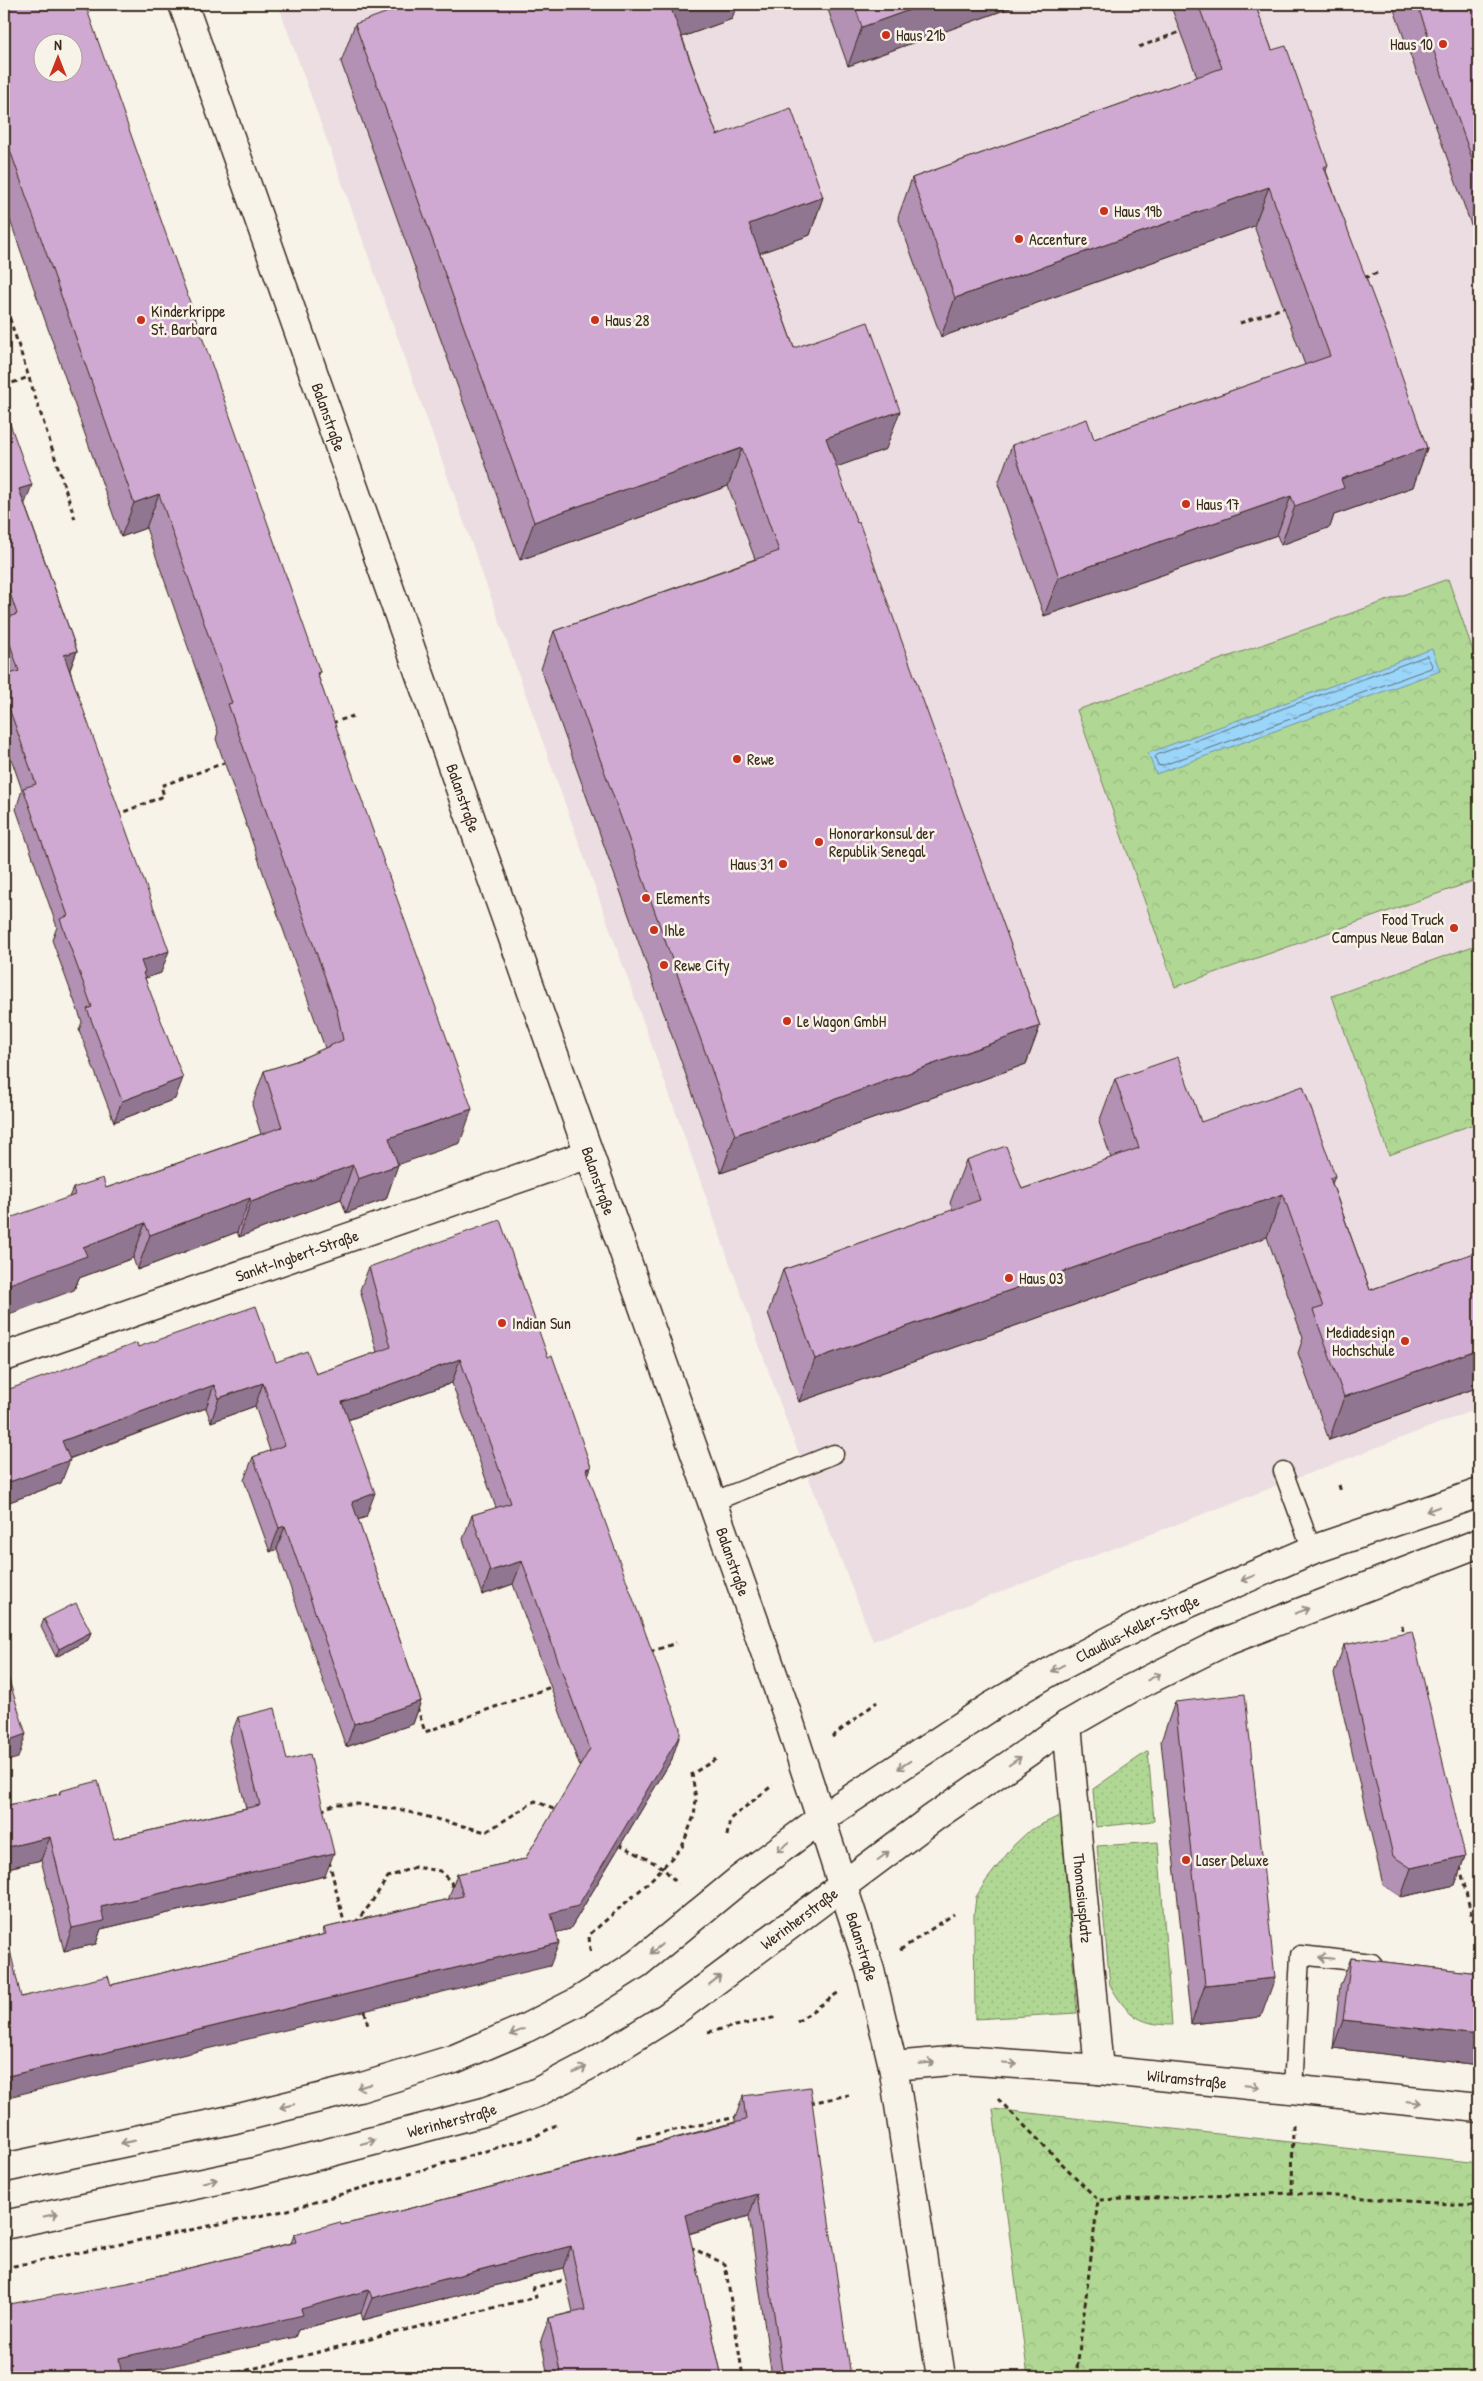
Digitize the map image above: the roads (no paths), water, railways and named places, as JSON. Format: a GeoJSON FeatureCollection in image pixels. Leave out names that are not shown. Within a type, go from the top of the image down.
{"type":"FeatureCollection","features":[{"type":"Feature","properties":{"kind":"street","name":"Balanstraße"},"geometry":{"type":"LineString","coordinates":[[183,4],[712,1502],[844,1885],[870,1970],[893,2066],[941,2377]]}},
{"type":"Feature","properties":{"kind":"street","name":"Sankt-Ingbert-Straße"},"geometry":{"type":"LineString","coordinates":[[4,1357],[589,1154]]}},
{"type":"Feature","properties":{"kind":"street","name":"Claudius-Keller-Straße"},"geometry":{"type":"LineString","coordinates":[[822,1818],[992,1706],[1055,1669],[1148,1621],[1312,1550],[1479,1493]]}},
{"type":"Feature","properties":{"kind":"street"},"geometry":{"type":"LineString","coordinates":[[844,1885],[933,1818],[1067,1724],[1224,1642],[1479,1543]]}},
{"type":"Feature","properties":{"kind":"street","name":"Thomasiusplatz"},"geometry":{"type":"LineString","coordinates":[[1067,1724],[1075,1791],[1099,2070]]}},
{"type":"Feature","properties":{"kind":"street"},"geometry":{"type":"LineString","coordinates":[[4,2168],[235,2119],[359,2088],[454,2059],[526,2028],[577,2002],[637,1964],[739,1880],[822,1818]]}},
{"type":"Feature","properties":{"kind":"street","name":"Werinherstraße"},"geometry":{"type":"LineString","coordinates":[[4,2225],[251,2173],[484,2112],[536,2093],[592,2064],[667,2017],[757,1947],[844,1885]]}},
{"type":"Feature","properties":{"kind":"street","name":"Wilramstraße"},"geometry":{"type":"LineString","coordinates":[[893,2066],[961,2060],[1099,2070],[1479,2108]]}},
{"type":"Feature","properties":{"kind":"lane"},"geometry":{"type":"LineString","coordinates":[[712,1502],[834,1454]]}},
{"type":"Feature","properties":{"kind":"lane"},"geometry":{"type":"LineString","coordinates":[[1283,1472],[1312,1550]]}},
{"type":"Feature","properties":{"kind":"lane"},"geometry":{"type":"LineString","coordinates":[[1293,2090],[1300,1955],[1385,1965]]}},
{"type":"Feature","properties":{"kind":"water"},"geometry":{"type":"Polygon","coordinates":[[[1432,649],[1440,671],[1156,774],[1148,753],[1432,649]]]}},
{"type":"Feature","properties":{"kind":"place","name":"Haus 21b"},"geometry":{"type":"Point","coordinates":[886,35]}},
{"type":"Feature","properties":{"kind":"place","name":"Haus 10"},"geometry":{"type":"Point","coordinates":[1443,44]}},
{"type":"Feature","properties":{"kind":"place","name":"Haus 19b"},"geometry":{"type":"Point","coordinates":[1104,211]}},
{"type":"Feature","properties":{"kind":"place","name":"Accenture"},"geometry":{"type":"Point","coordinates":[1019,239]}},
{"type":"Feature","properties":{"kind":"place","name":"Kinderkrippe St. Barbara"},"geometry":{"type":"Point","coordinates":[141,320]}},
{"type":"Feature","properties":{"kind":"place","name":"Haus 28"},"geometry":{"type":"Point","coordinates":[595,320]}},
{"type":"Feature","properties":{"kind":"place","name":"Haus 17"},"geometry":{"type":"Point","coordinates":[1186,504]}},
{"type":"Feature","properties":{"kind":"place","name":"Rewe"},"geometry":{"type":"Point","coordinates":[737,759]}},
{"type":"Feature","properties":{"kind":"place","name":"Honorarkonsul der Republik Senegal"},"geometry":{"type":"Point","coordinates":[819,842]}},
{"type":"Feature","properties":{"kind":"place","name":"Haus 31"},"geometry":{"type":"Point","coordinates":[783,864]}},
{"type":"Feature","properties":{"kind":"place","name":"Elements"},"geometry":{"type":"Point","coordinates":[646,898]}},
{"type":"Feature","properties":{"kind":"place","name":"Food Truck Campus Neue Balan"},"geometry":{"type":"Point","coordinates":[1454,928]}},
{"type":"Feature","properties":{"kind":"place","name":"Ihle"},"geometry":{"type":"Point","coordinates":[654,930]}},
{"type":"Feature","properties":{"kind":"place","name":"Rewe City"},"geometry":{"type":"Point","coordinates":[664,965]}},
{"type":"Feature","properties":{"kind":"place","name":"Le Wagon GmbH"},"geometry":{"type":"Point","coordinates":[787,1021]}},
{"type":"Feature","properties":{"kind":"place","name":"Haus 03"},"geometry":{"type":"Point","coordinates":[1009,1278]}},
{"type":"Feature","properties":{"kind":"place","name":"Indian Sun"},"geometry":{"type":"Point","coordinates":[502,1323]}},
{"type":"Feature","properties":{"kind":"place","name":"Mediadesign Hochschule"},"geometry":{"type":"Point","coordinates":[1405,1341]}},
{"type":"Feature","properties":{"kind":"place","name":"Laser Deluxe"},"geometry":{"type":"Point","coordinates":[1186,1860]}}]}
